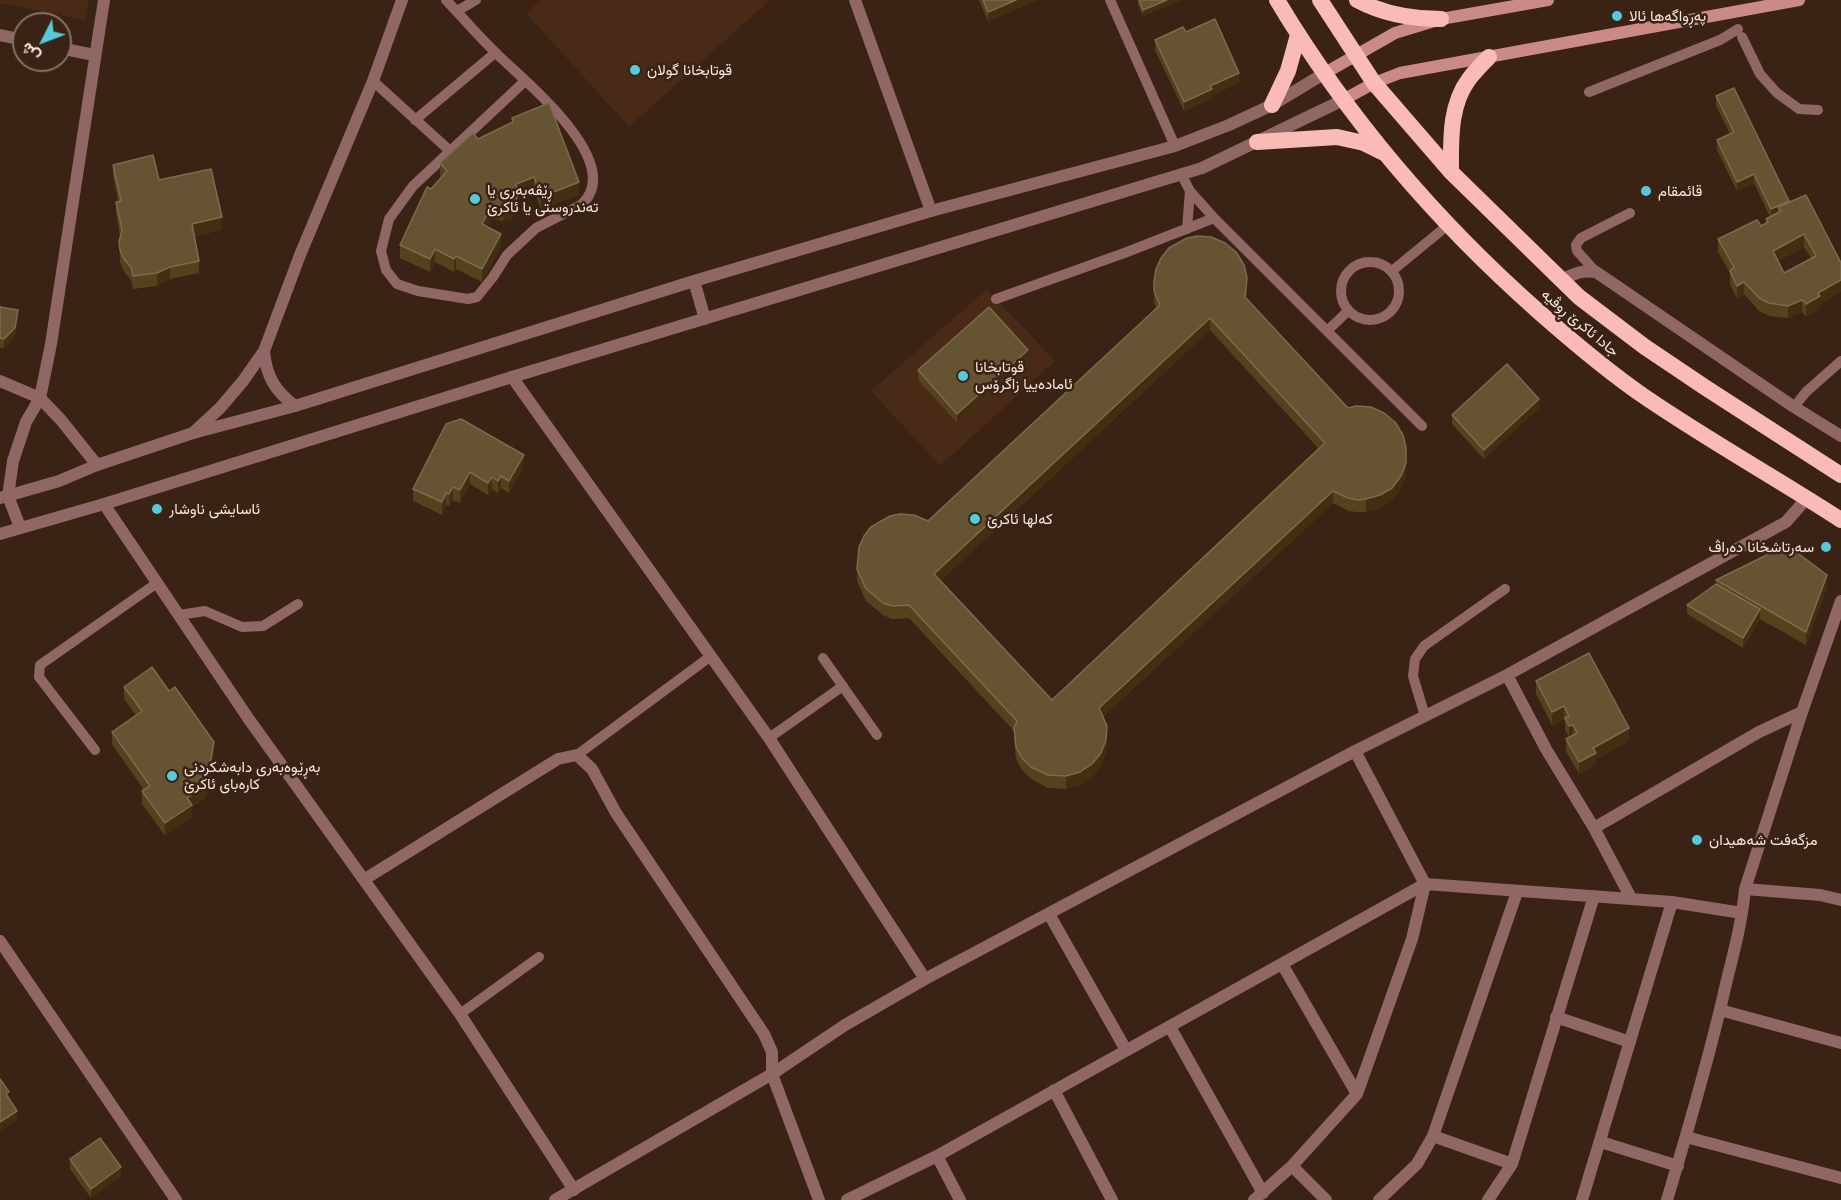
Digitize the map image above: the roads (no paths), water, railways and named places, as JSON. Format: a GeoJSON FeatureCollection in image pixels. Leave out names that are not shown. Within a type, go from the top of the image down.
{"type":"FeatureCollection","features":[{"type":"Feature","properties":{"kind":"highway","name":"جادا ئاکرێ ڕوڤیە"},"geometry":{"type":"LineString","coordinates":[[1277,0],[1343,100],[1385,154],[1448,225],[1498,276],[1586,353],[1645,397],[1841,520]]}},
{"type":"Feature","properties":{"kind":"highway","name":"جادا ئاکرێ ڕوڤیە"},"geometry":{"type":"LineString","coordinates":[[1320,0],[1374,83],[1451,172],[1579,297],[1644,347],[1841,475]]}},
{"type":"Feature","properties":{"kind":"highway"},"geometry":{"type":"LineString","coordinates":[[1357,0],[1396,15],[1418,19],[1441,19]]}},
{"type":"Feature","properties":{"kind":"highway"},"geometry":{"type":"LineString","coordinates":[[1272,105],[1288,71],[1298,35]]}},
{"type":"Feature","properties":{"kind":"highway"},"geometry":{"type":"LineString","coordinates":[[1451,172],[1451,130],[1456,106],[1468,80],[1489,57]]}},
{"type":"Feature","properties":{"kind":"highway"},"geometry":{"type":"LineString","coordinates":[[1257,142],[1337,137],[1364,143],[1385,154]]}},
{"type":"Feature","properties":{"kind":"main road"},"geometry":{"type":"LineString","coordinates":[[1325,73],[1395,33],[1441,19],[1548,0]]}},
{"type":"Feature","properties":{"kind":"main road"},"geometry":{"type":"LineString","coordinates":[[1343,100],[1374,83],[1400,73],[1799,0]]}},
{"type":"Feature","properties":{"kind":"street"},"geometry":{"type":"LineString","coordinates":[[20,527],[4,497],[26,422],[40,398],[60,291],[104,0]]}},
{"type":"Feature","properties":{"kind":"street"},"geometry":{"type":"LineString","coordinates":[[194,433],[238,388],[264,351],[300,255],[373,81],[402,0]]}},
{"type":"Feature","properties":{"kind":"street"},"geometry":{"type":"LineString","coordinates":[[855,0],[932,211]]}},
{"type":"Feature","properties":{"kind":"street"},"geometry":{"type":"LineString","coordinates":[[72,50],[94,55]]}},
{"type":"Feature","properties":{"kind":"street"},"geometry":{"type":"LineString","coordinates":[[4,497],[59,481],[97,465],[194,433],[295,406],[694,281],[932,211],[1176,146],[1272,105],[1325,73]]}},
{"type":"Feature","properties":{"kind":"street"},"geometry":{"type":"LineString","coordinates":[[0,534],[1202,168],[1343,100]]}},
{"type":"Feature","properties":{"kind":"street"},"geometry":{"type":"LineString","coordinates":[[1562,280],[1584,270],[1596,272],[1794,407],[1841,436]]}},
{"type":"Feature","properties":{"kind":"street"},"geometry":{"type":"LineString","coordinates":[[694,281],[705,320]]}},
{"type":"Feature","properties":{"kind":"street"},"geometry":{"type":"LineString","coordinates":[[264,351],[265,368],[272,383],[282,396],[295,406]]}},
{"type":"Feature","properties":{"kind":"street"},"geometry":{"type":"LineString","coordinates":[[512,377],[769,738],[925,979]]}},
{"type":"Feature","properties":{"kind":"street"},"geometry":{"type":"LineString","coordinates":[[0,381],[40,398],[97,465]]}},
{"type":"Feature","properties":{"kind":"street"},"geometry":{"type":"LineString","coordinates":[[555,1200],[772,1074],[845,1025],[925,979],[1355,751],[1507,675],[1786,522],[1807,498]]}},
{"type":"Feature","properties":{"kind":"street"},"geometry":{"type":"LineString","coordinates":[[104,504],[248,718],[460,1014],[574,1190]]}},
{"type":"Feature","properties":{"kind":"street"},"geometry":{"type":"LineString","coordinates":[[1667,1200],[1720,1010],[1743,913],[1744,889],[1841,601]]}},
{"type":"Feature","properties":{"kind":"street"},"geometry":{"type":"LineString","coordinates":[[1507,675],[1631,898]]}},
{"type":"Feature","properties":{"kind":"street"},"geometry":{"type":"LineString","coordinates":[[1594,828],[1759,732],[1802,712]]}},
{"type":"Feature","properties":{"kind":"street"},"geometry":{"type":"LineString","coordinates":[[1170,1027],[1258,1196],[1293,1166],[1357,1094],[1412,939],[1425,884],[1355,751]]}},
{"type":"Feature","properties":{"kind":"street"},"geometry":{"type":"LineString","coordinates":[[365,879],[558,759],[577,755],[592,769],[616,813],[764,1034],[772,1052],[772,1074],[819,1200]]}},
{"type":"Feature","properties":{"kind":"street"},"geometry":{"type":"LineString","coordinates":[[848,1200],[937,1156],[1425,884],[1631,898],[1743,913]]}},
{"type":"Feature","properties":{"kind":"street"},"geometry":{"type":"LineString","coordinates":[[1744,889],[1820,895],[1841,900]]}},
{"type":"Feature","properties":{"kind":"street"},"geometry":{"type":"LineString","coordinates":[[1379,1200],[1416,1164],[1433,1136],[1517,892]]}},
{"type":"Feature","properties":{"kind":"street"},"geometry":{"type":"LineString","coordinates":[[1488,1200],[1512,1164],[1594,896]]}},
{"type":"Feature","properties":{"kind":"street"},"geometry":{"type":"LineString","coordinates":[[1582,1200],[1672,902]]}},
{"type":"Feature","properties":{"kind":"street"},"geometry":{"type":"LineString","coordinates":[[1049,914],[1126,1050]]}},
{"type":"Feature","properties":{"kind":"street"},"geometry":{"type":"LineString","coordinates":[[0,941],[176,1200]]}},
{"type":"Feature","properties":{"kind":"street"},"geometry":{"type":"LineString","coordinates":[[1282,964],[1357,1094]]}},
{"type":"Feature","properties":{"kind":"street"},"geometry":{"type":"LineString","coordinates":[[1720,1010],[1841,1043]]}},
{"type":"Feature","properties":{"kind":"street"},"geometry":{"type":"LineString","coordinates":[[1556,1017],[1630,1042]]}},
{"type":"Feature","properties":{"kind":"street"},"geometry":{"type":"LineString","coordinates":[[1054,1090],[1112,1200]]}},
{"type":"Feature","properties":{"kind":"street"},"geometry":{"type":"LineString","coordinates":[[1433,1136],[1512,1164]]}},
{"type":"Feature","properties":{"kind":"street"},"geometry":{"type":"LineString","coordinates":[[1686,1137],[1841,1178]]}},
{"type":"Feature","properties":{"kind":"street"},"geometry":{"type":"LineString","coordinates":[[1600,1142],[1678,1166]]}},
{"type":"Feature","properties":{"kind":"street"},"geometry":{"type":"LineString","coordinates":[[937,1156],[960,1200]]}},
{"type":"Feature","properties":{"kind":"street"},"geometry":{"type":"LineString","coordinates":[[1293,1166],[1326,1200]]}},
{"type":"Feature","properties":{"kind":"lane"},"geometry":{"type":"LineString","coordinates":[[446,0],[495,53],[525,81],[564,119],[589,160],[592,189],[587,200],[581,205],[536,228],[507,255],[477,297],[468,298],[418,291],[397,284],[386,270],[381,251],[389,219],[412,186],[525,81]]}},
{"type":"Feature","properties":{"kind":"lane"},"geometry":{"type":"LineString","coordinates":[[457,11],[476,0]]}},
{"type":"Feature","properties":{"kind":"lane"},"geometry":{"type":"LineString","coordinates":[[1110,0],[1176,146]]}},
{"type":"Feature","properties":{"kind":"lane"},"geometry":{"type":"LineString","coordinates":[[1589,92],[1740,33],[1760,74],[1777,93],[1799,109],[1818,110]]}},
{"type":"Feature","properties":{"kind":"lane"},"geometry":{"type":"LineString","coordinates":[[416,120],[495,53]]}},
{"type":"Feature","properties":{"kind":"lane"},"geometry":{"type":"LineString","coordinates":[[373,81],[449,150]]}},
{"type":"Feature","properties":{"kind":"lane"},"geometry":{"type":"LineString","coordinates":[[1181,174],[1190,191],[1214,218],[1422,426]]}},
{"type":"Feature","properties":{"kind":"lane"},"geometry":{"type":"LineString","coordinates":[[1187,229],[1190,191]]}},
{"type":"Feature","properties":{"kind":"lane"},"geometry":{"type":"LineString","coordinates":[[1596,272],[1577,251],[1576,245],[1581,238],[1630,213]]}},
{"type":"Feature","properties":{"kind":"lane"},"geometry":{"type":"LineString","coordinates":[[996,299],[1214,218]]}},
{"type":"Feature","properties":{"kind":"lane"},"geometry":{"type":"LineString","coordinates":[[1392,271],[1448,225]]}},
{"type":"Feature","properties":{"kind":"lane"},"geometry":{"type":"LineString","coordinates":[[1364,262],[1374,262],[1392,271],[1397,279],[1399,297],[1390,313],[1373,320],[1364,320],[1348,311],[1342,302],[1341,282],[1354,266],[1364,262]]}},
{"type":"Feature","properties":{"kind":"lane"},"geometry":{"type":"LineString","coordinates":[[1327,331],[1348,311]]}},
{"type":"Feature","properties":{"kind":"lane"},"geometry":{"type":"LineString","coordinates":[[1794,407],[1806,392],[1841,362]]}},
{"type":"Feature","properties":{"kind":"lane"},"geometry":{"type":"LineString","coordinates":[[95,750],[39,677],[40,665],[157,583]]}},
{"type":"Feature","properties":{"kind":"lane"},"geometry":{"type":"LineString","coordinates":[[1425,716],[1413,676],[1414,659],[1424,646],[1505,589]]}},
{"type":"Feature","properties":{"kind":"lane"},"geometry":{"type":"LineString","coordinates":[[179,615],[205,611],[242,627],[263,626],[298,604]]}},
{"type":"Feature","properties":{"kind":"lane"},"geometry":{"type":"LineString","coordinates":[[577,755],[711,656]]}},
{"type":"Feature","properties":{"kind":"lane"},"geometry":{"type":"LineString","coordinates":[[824,658],[877,735]]}},
{"type":"Feature","properties":{"kind":"lane"},"geometry":{"type":"LineString","coordinates":[[769,738],[843,686]]}},
{"type":"Feature","properties":{"kind":"lane"},"geometry":{"type":"LineString","coordinates":[[460,1014],[539,957]]}},
{"type":"Feature","properties":{"kind":"place","name":"پەڕواگەها ئالا"},"geometry":{"type":"Point","coordinates":[1617,16]}},
{"type":"Feature","properties":{"kind":"place","name":"قوتابخانا گولان"},"geometry":{"type":"Point","coordinates":[635,70]}},
{"type":"Feature","properties":{"kind":"place","name":"قائمقام"},"geometry":{"type":"Point","coordinates":[1646,191]}},
{"type":"Feature","properties":{"kind":"place","name":"ڕێڤەبەری یا تەندروستی یا ئاکرێ"},"geometry":{"type":"Point","coordinates":[475,199]}},
{"type":"Feature","properties":{"kind":"place","name":"قوتابخانا ئامادەییا زاگرۆس"},"geometry":{"type":"Point","coordinates":[963,376]}},
{"type":"Feature","properties":{"kind":"place","name":"ئاسايشى ناوشار"},"geometry":{"type":"Point","coordinates":[157,509]}},
{"type":"Feature","properties":{"kind":"place","name":"کەلها ئاکرێ"},"geometry":{"type":"Point","coordinates":[975,519]}},
{"type":"Feature","properties":{"kind":"place","name":"سەرتاشخانا دەراڤ"},"geometry":{"type":"Point","coordinates":[1826,547]}},
{"type":"Feature","properties":{"kind":"place","name":"بەڕێوەبەری دابەشکردنی کارەبای ئاکرێ"},"geometry":{"type":"Point","coordinates":[172,776]}},
{"type":"Feature","properties":{"kind":"place","name":"مزگەفت شه‌هيدان"},"geometry":{"type":"Point","coordinates":[1697,840]}}]}
